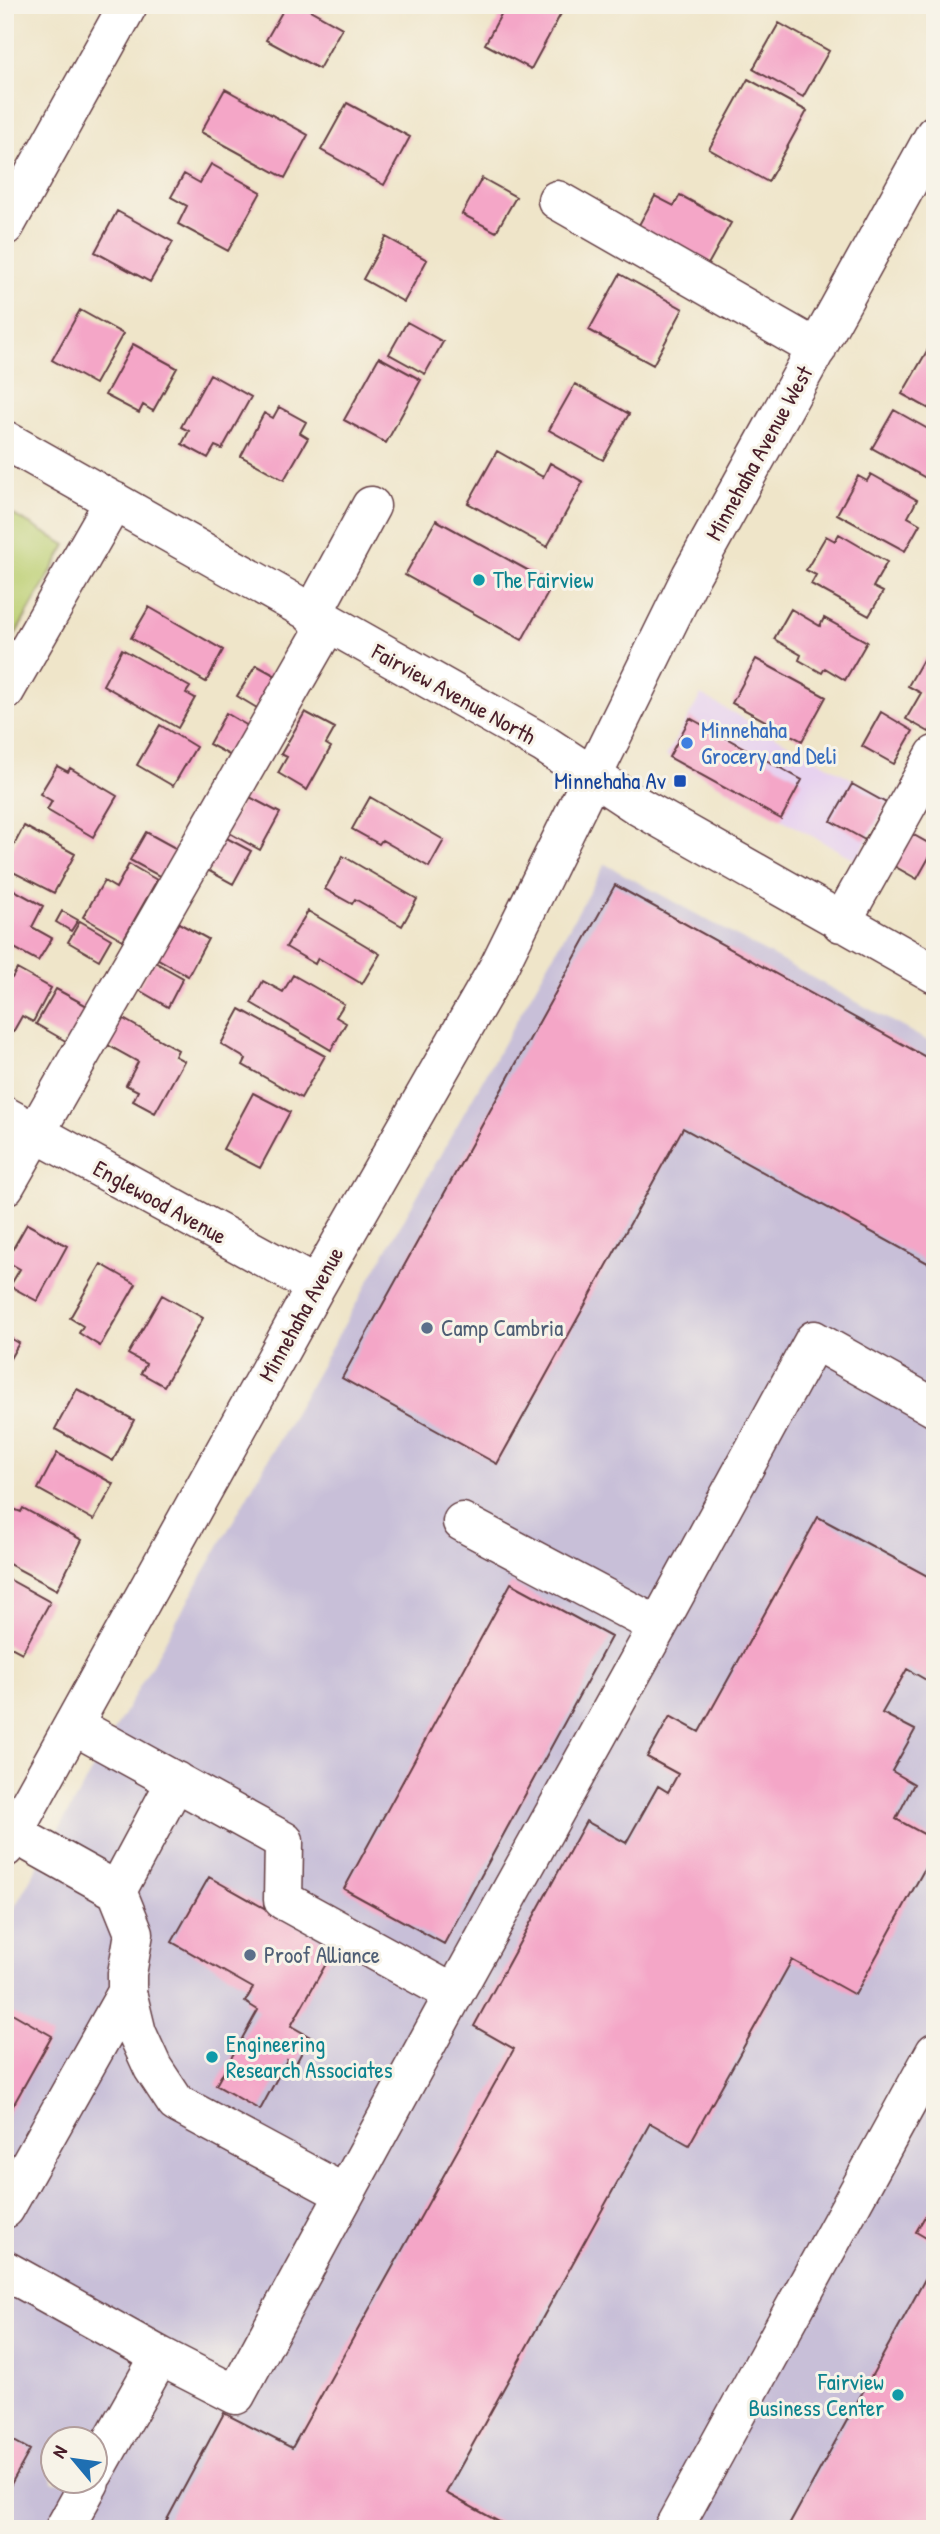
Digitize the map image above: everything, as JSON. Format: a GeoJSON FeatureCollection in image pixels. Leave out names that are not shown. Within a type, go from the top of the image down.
{"type":"FeatureCollection","features":[{"type":"Feature","properties":{"kind":"street"},"geometry":{"type":"LineString","coordinates":[[5,226],[128,5]]}},
{"type":"Feature","properties":{"kind":"street","name":"Minnehaha Avenue West"},"geometry":{"type":"LineString","coordinates":[[591,776],[691,576],[935,134]]}},
{"type":"Feature","properties":{"kind":"street"},"geometry":{"type":"LineString","coordinates":[[557,200],[817,349]]}},
{"type":"Feature","properties":{"kind":"street","name":"Fairview Avenue North"},"geometry":{"type":"LineString","coordinates":[[5,440],[544,744],[638,806],[935,974]]}},
{"type":"Feature","properties":{"kind":"street"},"geometry":{"type":"LineString","coordinates":[[5,691],[114,501]]}},
{"type":"Feature","properties":{"kind":"street"},"geometry":{"type":"LineString","coordinates":[[5,1186],[20,1124],[320,619],[371,506]]}},
{"type":"Feature","properties":{"kind":"street"},"geometry":{"type":"LineString","coordinates":[[841,923],[935,755]]}},
{"type":"Feature","properties":{"kind":"street","name":"Minnehaha Avenue"},"geometry":{"type":"LineString","coordinates":[[9,1841],[19,1792],[73,1725],[316,1286],[499,966],[591,776]]}},
{"type":"Feature","properties":{"kind":"street","name":"Englewood Avenue"},"geometry":{"type":"LineString","coordinates":[[20,1124],[316,1286]]}},
{"type":"Feature","properties":{"kind":"street"},"geometry":{"type":"LineString","coordinates":[[5,2270],[236,2395],[814,1340],[935,1408]]}},
{"type":"Feature","properties":{"kind":"street"},"geometry":{"type":"LineString","coordinates":[[463,1521],[658,1626]]}},
{"type":"Feature","properties":{"kind":"street"},"geometry":{"type":"LineString","coordinates":[[73,1725],[284,1841],[284,1900],[454,1994]]}},
{"type":"Feature","properties":{"kind":"street"},"geometry":{"type":"LineString","coordinates":[[117,1891],[176,1781]]}},
{"type":"Feature","properties":{"kind":"street"},"geometry":{"type":"LineString","coordinates":[[9,1841],[117,1891],[134,1933],[127,1974],[127,1992],[137,2033],[153,2068],[176,2103],[345,2194]]}},
{"type":"Feature","properties":{"kind":"street"},"geometry":{"type":"LineString","coordinates":[[5,2209],[127,1992]]}},
{"type":"Feature","properties":{"kind":"street"},"geometry":{"type":"LineString","coordinates":[[673,2529],[935,2052]]}},
{"type":"Feature","properties":{"kind":"street"},"geometry":{"type":"LineString","coordinates":[[108,2448],[160,2356]]}},
{"type":"Feature","properties":{"kind":"street"},"geometry":{"type":"LineString","coordinates":[[64,2529],[82,2496]]}},
{"type":"Feature","properties":{"kind":"shaded area"},"geometry":{"type":"Polygon","coordinates":[[[701,695],[890,800],[856,860],[666,756],[701,695]]]}},
{"type":"Feature","properties":{"kind":"shaded area"},"geometry":{"type":"Polygon","coordinates":[[[605,864],[935,1045],[935,2529],[5,2529],[5,1924],[605,864]]]}},
{"type":"Feature","properties":{"kind":"green space"},"geometry":{"type":"Polygon","coordinates":[[[5,510],[66,545],[5,653],[5,510]]]}},
{"type":"Feature","properties":{"kind":"building"},"geometry":{"type":"Polygon","coordinates":[[[286,5],[301,5],[342,28],[319,69],[266,40],[286,5]]]}},
{"type":"Feature","properties":{"kind":"building"},"geometry":{"type":"Polygon","coordinates":[[[506,5],[559,5],[564,8],[531,69],[485,44],[506,5]]]}},
{"type":"Feature","properties":{"kind":"building"},"geometry":{"type":"Polygon","coordinates":[[[779,23],[829,51],[803,97],[753,69],[779,23]]]}},
{"type":"Feature","properties":{"kind":"building"},"geometry":{"type":"Polygon","coordinates":[[[748,79],[807,111],[768,182],[709,149],[748,79]]]}},
{"type":"Feature","properties":{"kind":"building"},"geometry":{"type":"Polygon","coordinates":[[[225,89],[308,135],[285,178],[201,132],[225,89]]]}},
{"type":"Feature","properties":{"kind":"building"},"geometry":{"type":"Polygon","coordinates":[[[347,103],[410,137],[384,185],[321,150],[347,103]]]}},
{"type":"Feature","properties":{"kind":"building"},"geometry":{"type":"Polygon","coordinates":[[[211,164],[261,192],[228,251],[178,224],[187,206],[171,197],[184,174],[200,183],[211,164]]]}},
{"type":"Feature","properties":{"kind":"building"},"geometry":{"type":"Polygon","coordinates":[[[482,178],[516,197],[496,232],[462,214],[482,178]]]}},
{"type":"Feature","properties":{"kind":"building"},"geometry":{"type":"Polygon","coordinates":[[[680,195],[731,223],[705,270],[635,232],[655,196],[674,206],[680,195]]]}},
{"type":"Feature","properties":{"kind":"building"},"geometry":{"type":"Polygon","coordinates":[[[117,211],[173,242],[150,282],[95,252],[117,211]]]}},
{"type":"Feature","properties":{"kind":"building"},"geometry":{"type":"Polygon","coordinates":[[[386,237],[427,260],[404,302],[363,279],[386,237]]]}},
{"type":"Feature","properties":{"kind":"building"},"geometry":{"type":"Polygon","coordinates":[[[620,274],[683,309],[653,365],[589,330],[620,274]]]}},
{"type":"Feature","properties":{"kind":"building"},"geometry":{"type":"Polygon","coordinates":[[[80,310],[123,334],[95,384],[52,360],[80,310]]]}},
{"type":"Feature","properties":{"kind":"building"},"geometry":{"type":"Polygon","coordinates":[[[407,322],[443,342],[425,374],[389,354],[407,322]]]}},
{"type":"Feature","properties":{"kind":"building"},"geometry":{"type":"Polygon","coordinates":[[[133,344],[177,368],[153,411],[143,405],[139,413],[105,395],[133,344]]]}},
{"type":"Feature","properties":{"kind":"building"},"geometry":{"type":"Polygon","coordinates":[[[927,351],[935,356],[935,412],[902,394],[927,351]]]}},
{"type":"Feature","properties":{"kind":"building"},"geometry":{"type":"Polygon","coordinates":[[[379,357],[421,380],[386,443],[344,420],[379,357]]]}},
{"type":"Feature","properties":{"kind":"building"},"geometry":{"type":"Polygon","coordinates":[[[210,374],[251,397],[222,449],[215,446],[208,458],[182,444],[189,431],[181,427],[210,374]]]}},
{"type":"Feature","properties":{"kind":"building"},"geometry":{"type":"Polygon","coordinates":[[[575,384],[629,414],[603,460],[549,430],[575,384]]]}},
{"type":"Feature","properties":{"kind":"building"},"geometry":{"type":"Polygon","coordinates":[[[279,407],[306,422],[300,433],[308,438],[284,480],[241,456],[264,413],[273,418],[279,407]]]}},
{"type":"Feature","properties":{"kind":"building"},"geometry":{"type":"Polygon","coordinates":[[[894,410],[935,433],[935,483],[872,448],[894,410]]]}},
{"type":"Feature","properties":{"kind":"building"},"geometry":{"type":"Polygon","coordinates":[[[497,451],[543,477],[550,463],[583,482],[547,547],[468,503],[497,451]]]}},
{"type":"Feature","properties":{"kind":"building"},"geometry":{"type":"Polygon","coordinates":[[[871,474],[917,500],[908,517],[920,524],[905,551],[837,514],[858,476],[867,481],[871,474]]]}},
{"type":"Feature","properties":{"kind":"building","name":"The Fairview"},"geometry":{"type":"Polygon","coordinates":[[[436,520],[553,584],[522,640],[405,575],[436,520]]]}},
{"type":"Feature","properties":{"kind":"building"},"geometry":{"type":"Polygon","coordinates":[[[839,534],[887,562],[873,587],[883,592],[869,616],[811,584],[816,575],[806,570],[826,536],[835,541],[839,534]]]}},
{"type":"Feature","properties":{"kind":"building"},"geometry":{"type":"Polygon","coordinates":[[[149,607],[223,650],[206,682],[131,638],[149,607]]]}},
{"type":"Feature","properties":{"kind":"building"},"geometry":{"type":"Polygon","coordinates":[[[791,609],[820,626],[824,618],[867,642],[845,680],[825,668],[822,673],[799,660],[801,655],[774,639],[791,609]]]}},
{"type":"Feature","properties":{"kind":"building"},"geometry":{"type":"Polygon","coordinates":[[[122,649],[190,687],[186,693],[195,698],[178,728],[103,685],[122,649]]]}},
{"type":"Feature","properties":{"kind":"building"},"geometry":{"type":"Polygon","coordinates":[[[924,658],[935,664],[935,723],[929,732],[906,719],[921,693],[908,686],[924,658]]]}},
{"type":"Feature","properties":{"kind":"building"},"geometry":{"type":"Polygon","coordinates":[[[756,659],[826,697],[802,741],[732,703],[756,659]]]}},
{"type":"Feature","properties":{"kind":"building"},"geometry":{"type":"Polygon","coordinates":[[[256,665],[276,676],[257,708],[237,696],[256,665]]]}},
{"type":"Feature","properties":{"kind":"building"},"geometry":{"type":"Polygon","coordinates":[[[305,712],[335,728],[326,744],[331,747],[307,790],[278,773],[287,757],[281,754],[305,712]]]}},
{"type":"Feature","properties":{"kind":"building"},"geometry":{"type":"Polygon","coordinates":[[[881,712],[913,731],[894,764],[862,746],[881,712]]]}},
{"type":"Feature","properties":{"kind":"building"},"geometry":{"type":"Polygon","coordinates":[[[226,713],[248,726],[231,756],[209,744],[226,713]]]}},
{"type":"Feature","properties":{"kind":"building"},"geometry":{"type":"Polygon","coordinates":[[[690,718],[802,780],[781,819],[669,757],[690,718]]]}},
{"type":"Feature","properties":{"kind":"building"},"geometry":{"type":"Polygon","coordinates":[[[160,725],[196,747],[173,786],[137,765],[160,725]]]}},
{"type":"Feature","properties":{"kind":"building"},"geometry":{"type":"Polygon","coordinates":[[[57,766],[68,772],[70,768],[117,796],[93,837],[47,810],[52,801],[40,794],[57,766]]]}},
{"type":"Feature","properties":{"kind":"building"},"geometry":{"type":"Polygon","coordinates":[[[852,784],[886,803],[865,840],[831,821],[852,784]]]}},
{"type":"Feature","properties":{"kind":"building"},"geometry":{"type":"Polygon","coordinates":[[[246,795],[280,813],[260,850],[226,831],[246,795]]]}},
{"type":"Feature","properties":{"kind":"building"},"geometry":{"type":"Polygon","coordinates":[[[370,797],[444,840],[429,867],[382,840],[379,844],[352,829],[370,797]]]}},
{"type":"Feature","properties":{"kind":"building"},"geometry":{"type":"Polygon","coordinates":[[[24,826],[75,854],[54,893],[5,868],[5,862],[24,826]]]}},
{"type":"Feature","properties":{"kind":"building"},"geometry":{"type":"Polygon","coordinates":[[[905,830],[935,847],[917,879],[887,862],[905,830]]]}},
{"type":"Feature","properties":{"kind":"building"},"geometry":{"type":"Polygon","coordinates":[[[146,832],[177,849],[161,877],[130,860],[146,832]]]}},
{"type":"Feature","properties":{"kind":"building"},"geometry":{"type":"Polygon","coordinates":[[[221,835],[251,851],[233,884],[202,867],[221,835]]]}},
{"type":"Feature","properties":{"kind":"building"},"geometry":{"type":"Polygon","coordinates":[[[343,856],[417,899],[402,926],[355,899],[352,904],[325,889],[343,856]]]}},
{"type":"Feature","properties":{"kind":"building"},"geometry":{"type":"Polygon","coordinates":[[[129,864],[157,880],[123,940],[83,917],[104,881],[116,888],[129,864]]]}},
{"type":"Feature","properties":{"kind":"building"},"geometry":{"type":"Polygon","coordinates":[[[5,885],[43,906],[32,927],[52,938],[38,961],[5,943],[5,885]]]}},
{"type":"Feature","properties":{"kind":"building"},"geometry":{"type":"Polygon","coordinates":[[[615,885],[935,1062],[935,1267],[683,1128],[497,1464],[342,1378],[615,885]]]}},
{"type":"Feature","properties":{"kind":"building"},"geometry":{"type":"Polygon","coordinates":[[[62,911],[78,920],[71,931],[56,922],[62,911]]]}},
{"type":"Feature","properties":{"kind":"building"},"geometry":{"type":"Polygon","coordinates":[[[308,911],[380,954],[362,984],[318,958],[315,964],[286,947],[308,911]]]}},
{"type":"Feature","properties":{"kind":"building"},"geometry":{"type":"Polygon","coordinates":[[[80,921],[111,939],[99,960],[68,942],[80,921]]]}},
{"type":"Feature","properties":{"kind":"building"},"geometry":{"type":"Polygon","coordinates":[[[175,921],[208,939],[188,976],[155,957],[175,921]]]}},
{"type":"Feature","properties":{"kind":"building"},"geometry":{"type":"Polygon","coordinates":[[[153,961],[183,978],[168,1007],[137,989],[153,961]]]}},
{"type":"Feature","properties":{"kind":"building"},"geometry":{"type":"Polygon","coordinates":[[[17,969],[51,988],[33,1022],[22,1016],[13,1032],[5,1027],[5,974],[12,978],[17,969]]]}},
{"type":"Feature","properties":{"kind":"building"},"geometry":{"type":"Polygon","coordinates":[[[293,975],[344,1004],[336,1017],[346,1023],[331,1050],[251,1003],[263,981],[283,992],[293,975]]]}},
{"type":"Feature","properties":{"kind":"building"},"geometry":{"type":"Polygon","coordinates":[[[56,989],[89,1007],[69,1043],[36,1024],[56,989]]]}},
{"type":"Feature","properties":{"kind":"building"},"geometry":{"type":"Polygon","coordinates":[[[240,1009],[325,1056],[301,1098],[243,1065],[246,1059],[221,1044],[240,1009]]]}},
{"type":"Feature","properties":{"kind":"building"},"geometry":{"type":"Polygon","coordinates":[[[120,1017],[178,1050],[175,1056],[184,1061],[155,1113],[133,1101],[138,1091],[126,1085],[138,1062],[106,1044],[120,1017]]]}},
{"type":"Feature","properties":{"kind":"building"},"geometry":{"type":"Polygon","coordinates":[[[253,1093],[290,1112],[260,1168],[223,1149],[253,1093]]]}},
{"type":"Feature","properties":{"kind":"building"},"geometry":{"type":"Polygon","coordinates":[[[27,1224],[67,1246],[37,1301],[10,1286],[20,1269],[6,1261],[27,1224]]]}},
{"type":"Feature","properties":{"kind":"building"},"geometry":{"type":"Polygon","coordinates":[[[101,1264],[136,1284],[100,1346],[79,1333],[83,1326],[70,1318],[101,1264]]]}},
{"type":"Feature","properties":{"kind":"building"},"geometry":{"type":"Polygon","coordinates":[[[162,1295],[203,1318],[164,1386],[141,1373],[146,1364],[128,1354],[162,1295]]]}},
{"type":"Feature","properties":{"kind":"building"},"geometry":{"type":"Polygon","coordinates":[[[5,1335],[19,1343],[5,1367],[5,1335]]]}},
{"type":"Feature","properties":{"kind":"building"},"geometry":{"type":"Polygon","coordinates":[[[77,1389],[134,1420],[113,1461],[55,1429],[77,1389]]]}},
{"type":"Feature","properties":{"kind":"building"},"geometry":{"type":"Polygon","coordinates":[[[57,1453],[114,1484],[94,1520],[38,1489],[57,1453]]]}},
{"type":"Feature","properties":{"kind":"building"},"geometry":{"type":"Polygon","coordinates":[[[11,1508],[21,1512],[23,1508],[82,1540],[57,1590],[5,1562],[5,1540],[9,1533],[5,1531],[5,1519],[11,1508]]]}},
{"type":"Feature","properties":{"kind":"building"},"geometry":{"type":"Polygon","coordinates":[[[818,1517],[935,1580],[935,1685],[907,1669],[882,1713],[915,1730],[892,1771],[914,1784],[896,1819],[935,1840],[935,1850],[855,1995],[792,1960],[689,2145],[650,2123],[446,2493],[512,2529],[162,2529],[224,2413],[292,2448],[514,2049],[474,2026],[586,1821],[626,1843],[658,1786],[668,1792],[678,1774],[647,1757],[670,1716],[699,1732],[818,1517]]]}},
{"type":"Feature","properties":{"kind":"building"},"geometry":{"type":"Polygon","coordinates":[[[5,1577],[50,1602],[22,1653],[5,1644],[5,1577]]]}},
{"type":"Feature","properties":{"kind":"building"},"geometry":{"type":"Polygon","coordinates":[[[511,1583],[611,1637],[444,1944],[344,1889],[511,1583]]]}},
{"type":"Feature","properties":{"kind":"building"},"geometry":{"type":"Polygon","coordinates":[[[209,1877],[335,1948],[291,2026],[310,2037],[295,2065],[287,2060],[260,2110],[216,2085],[258,2010],[245,2002],[253,1988],[172,1942],[209,1877]]]}},
{"type":"Feature","properties":{"kind":"building"},"geometry":{"type":"Polygon","coordinates":[[[5,2009],[52,2036],[5,2120],[5,2009]]]}},
{"type":"Feature","properties":{"kind":"building"},"geometry":{"type":"Polygon","coordinates":[[[935,2199],[935,2243],[916,2232],[935,2199]]]}},
{"type":"Feature","properties":{"kind":"building","name":"Fairview Business Center"},"geometry":{"type":"Polygon","coordinates":[[[935,2261],[935,2529],[787,2529],[935,2261]]]}},
{"type":"Feature","properties":{"kind":"building"},"geometry":{"type":"Polygon","coordinates":[[[5,2436],[30,2450],[5,2495],[5,2436]]]}},
{"type":"Feature","properties":{"kind":"place","name":"The Fairview"},"geometry":{"type":"Point","coordinates":[479,580]}},
{"type":"Feature","properties":{"kind":"place","name":"Minnehaha Grocery and Deli"},"geometry":{"type":"Point","coordinates":[687,743]}},
{"type":"Feature","properties":{"kind":"place","name":"Minnehaha Av"},"geometry":{"type":"Point","coordinates":[680,781]}},
{"type":"Feature","properties":{"kind":"place","name":"Camp Cambria"},"geometry":{"type":"Point","coordinates":[427,1328]}},
{"type":"Feature","properties":{"kind":"place","name":"Proof Alliance"},"geometry":{"type":"Point","coordinates":[250,1955]}},
{"type":"Feature","properties":{"kind":"place","name":"Engineering Research Associates"},"geometry":{"type":"Point","coordinates":[212,2057]}},
{"type":"Feature","properties":{"kind":"place","name":"Fairview Business Center"},"geometry":{"type":"Point","coordinates":[898,2395]}}]}
